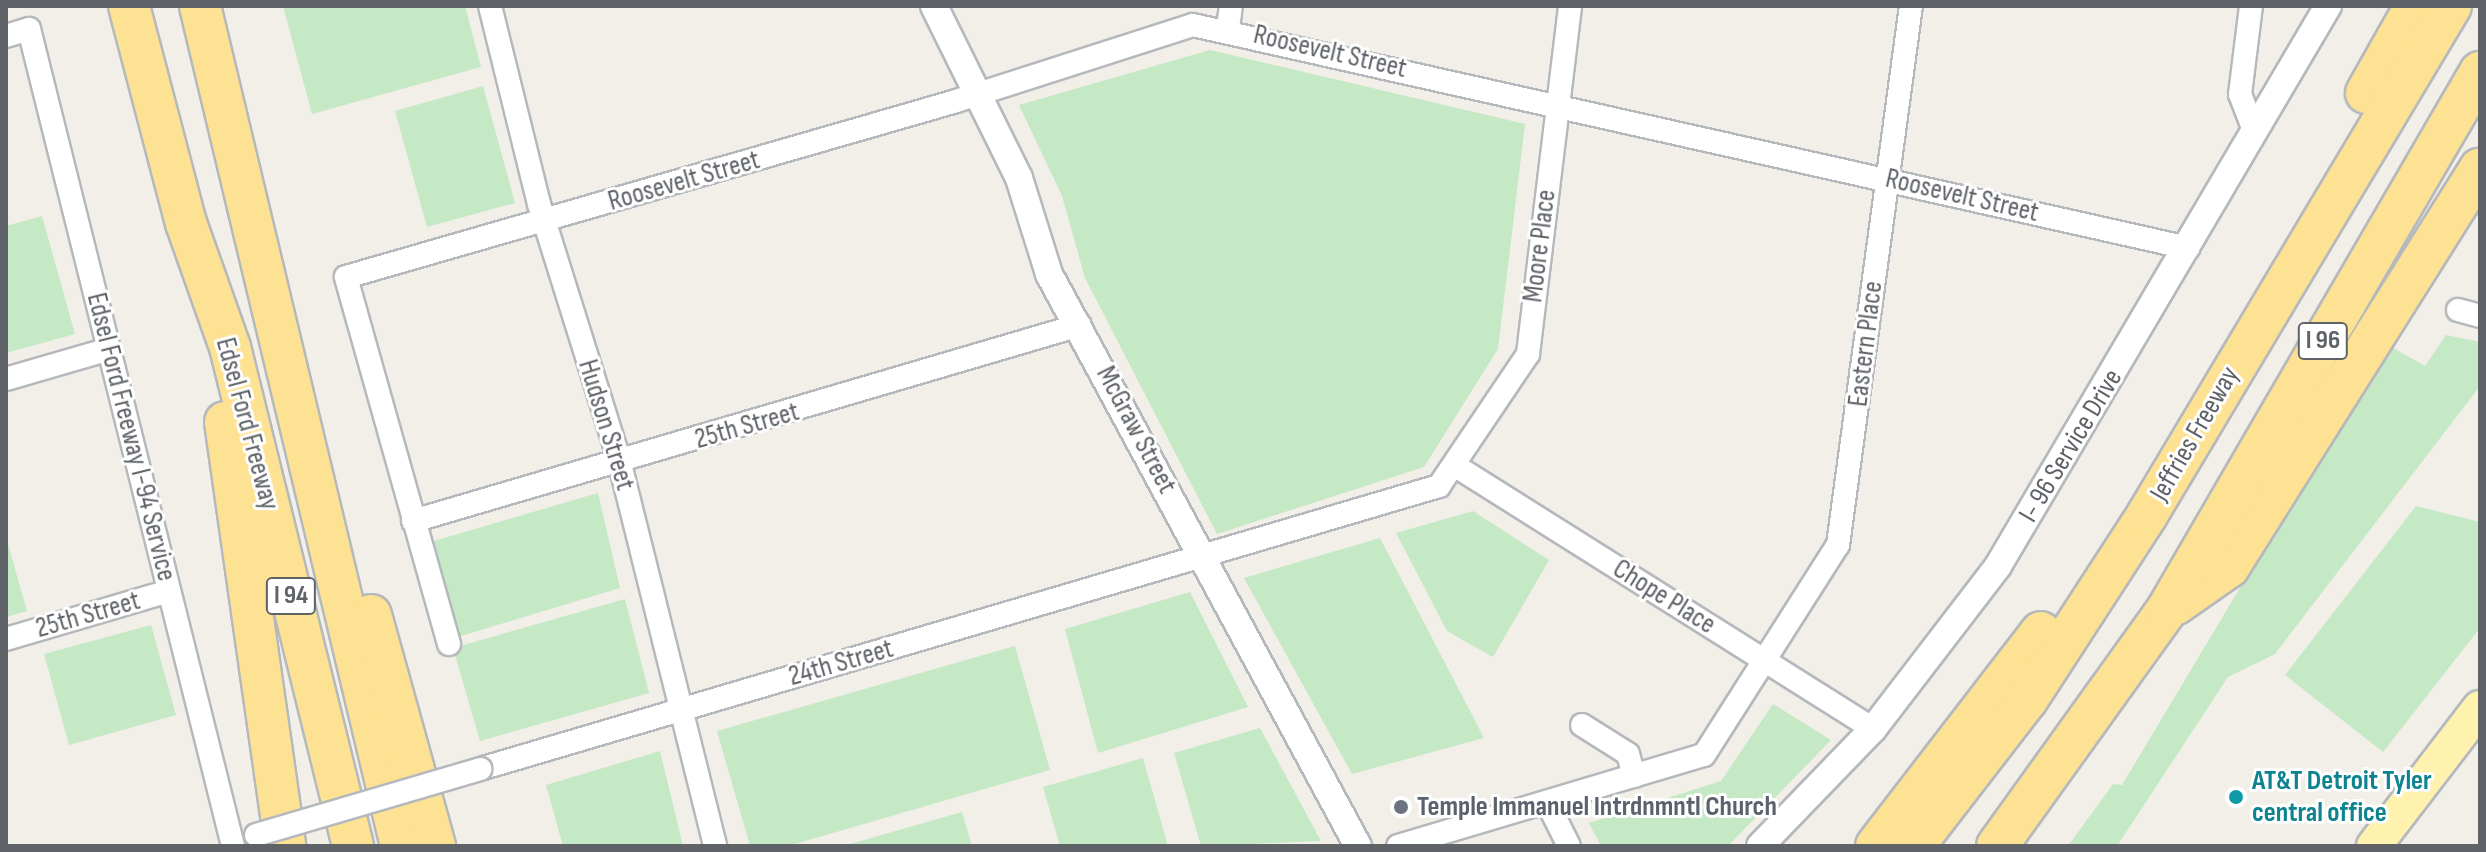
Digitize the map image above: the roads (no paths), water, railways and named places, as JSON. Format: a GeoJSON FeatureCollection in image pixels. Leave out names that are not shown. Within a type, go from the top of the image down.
{"type":"FeatureCollection","features":[{"type":"Feature","properties":{"kind":"highway","name":"Edsel Ford Freeway"},"geometry":{"type":"LineString","coordinates":[[129,6],[186,223],[230,347],[353,846]]}},
{"type":"Feature","properties":{"kind":"highway","name":"Edsel Ford Freeway"},"geometry":{"type":"LineString","coordinates":[[200,6],[250,199],[282,362],[401,846]]}},
{"type":"Feature","properties":{"kind":"highway"},"geometry":{"type":"LineString","coordinates":[[212,6],[250,199]]}},
{"type":"Feature","properties":{"kind":"highway"},"geometry":{"type":"LineString","coordinates":[[2296,260],[2316,186],[2415,6]]}},
{"type":"Feature","properties":{"kind":"highway","name":"Jeffries Freeway"},"geometry":{"type":"LineString","coordinates":[[1914,846],[2027,700],[2201,423],[2451,6]]}},
{"type":"Feature","properties":{"kind":"highway","name":"I 96"},"geometry":{"type":"LineString","coordinates":[[1997,846],[2166,611],[2480,72]]}},
{"type":"Feature","properties":{"kind":"highway"},"geometry":{"type":"LineString","coordinates":[[2166,611],[2229,567],[2480,168]]}},
{"type":"Feature","properties":{"kind":"highway"},"geometry":{"type":"LineString","coordinates":[[230,347],[223,405],[270,840]]}},
{"type":"Feature","properties":{"kind":"highway"},"geometry":{"type":"LineString","coordinates":[[282,362],[338,502],[435,846]]}},
{"type":"Feature","properties":{"kind":"highway"},"geometry":{"type":"LineString","coordinates":[[1876,846],[2034,643],[2124,505],[2201,423]]}},
{"type":"Feature","properties":{"kind":"highway"},"geometry":{"type":"LineString","coordinates":[[2015,846],[2037,794]]}},
{"type":"Feature","properties":{"kind":"main road"},"geometry":{"type":"LineString","coordinates":[[2374,846],[2480,708]]}},
{"type":"Feature","properties":{"kind":"street","name":"Hudson Street"},"geometry":{"type":"LineString","coordinates":[[490,6],[544,221],[619,460],[715,846]]}},
{"type":"Feature","properties":{"kind":"street","name":"McGraw Street"},"geometry":{"type":"LineString","coordinates":[[934,6],[1019,178],[1049,274],[1080,325],[1358,846]]}},
{"type":"Feature","properties":{"kind":"street"},"geometry":{"type":"LineString","coordinates":[[1228,29],[1231,6]]}},
{"type":"Feature","properties":{"kind":"street","name":"Moore Place"},"geometry":{"type":"LineString","coordinates":[[1454,465],[1528,354],[1570,6]]}},
{"type":"Feature","properties":{"kind":"street","name":"Eastern Place"},"geometry":{"type":"LineString","coordinates":[[1398,846],[1704,755],[1764,662],[1842,532],[1911,6]]}},
{"type":"Feature","properties":{"kind":"street"},"geometry":{"type":"LineString","coordinates":[[2251,6],[2240,94],[2255,133]]}},
{"type":"Feature","properties":{"kind":"street","name":"I- 96 Service Drive"},"geometry":{"type":"LineString","coordinates":[[1760,846],[1873,729],[1998,566],[2328,6]]}},
{"type":"Feature","properties":{"kind":"street","name":"Roosevelt Street"},"geometry":{"type":"LineString","coordinates":[[413,521],[346,277],[977,95],[1193,25],[1228,29],[2188,248]]}},
{"type":"Feature","properties":{"kind":"street","name":"Edsel Ford Freeway I-94 Service"},"geometry":{"type":"LineString","coordinates":[[6,36],[29,29],[169,591],[227,845]]}},
{"type":"Feature","properties":{"kind":"street","name":"25th Street"},"geometry":{"type":"LineString","coordinates":[[413,521],[1080,325]]}},
{"type":"Feature","properties":{"kind":"street"},"geometry":{"type":"LineString","coordinates":[[6,379],[109,349]]}},
{"type":"Feature","properties":{"kind":"street","name":"24th Street"},"geometry":{"type":"LineString","coordinates":[[227,845],[270,840],[480,769],[1439,486],[1454,465]]}},
{"type":"Feature","properties":{"kind":"street","name":"Chope Place"},"geometry":{"type":"LineString","coordinates":[[1454,465],[1873,729]]}},
{"type":"Feature","properties":{"kind":"street"},"geometry":{"type":"LineString","coordinates":[[413,521],[449,644]]}},
{"type":"Feature","properties":{"kind":"street","name":"25th Street"},"geometry":{"type":"LineString","coordinates":[[6,639],[169,591]]}},
{"type":"Feature","properties":{"kind":"street"},"geometry":{"type":"LineString","coordinates":[[1582,725],[1628,754],[1634,776]]}},
{"type":"Feature","properties":{"kind":"street"},"geometry":{"type":"LineString","coordinates":[[1547,802],[1569,846]]}},
{"type":"Feature","properties":{"kind":"place","name":"AT&T Detroit Tyler central office"},"geometry":{"type":"Point","coordinates":[2236,797]}},
{"type":"Feature","properties":{"kind":"place","name":"Temple Immanuel Intrdnmntl Church"},"geometry":{"type":"Point","coordinates":[1401,807]}}]}
